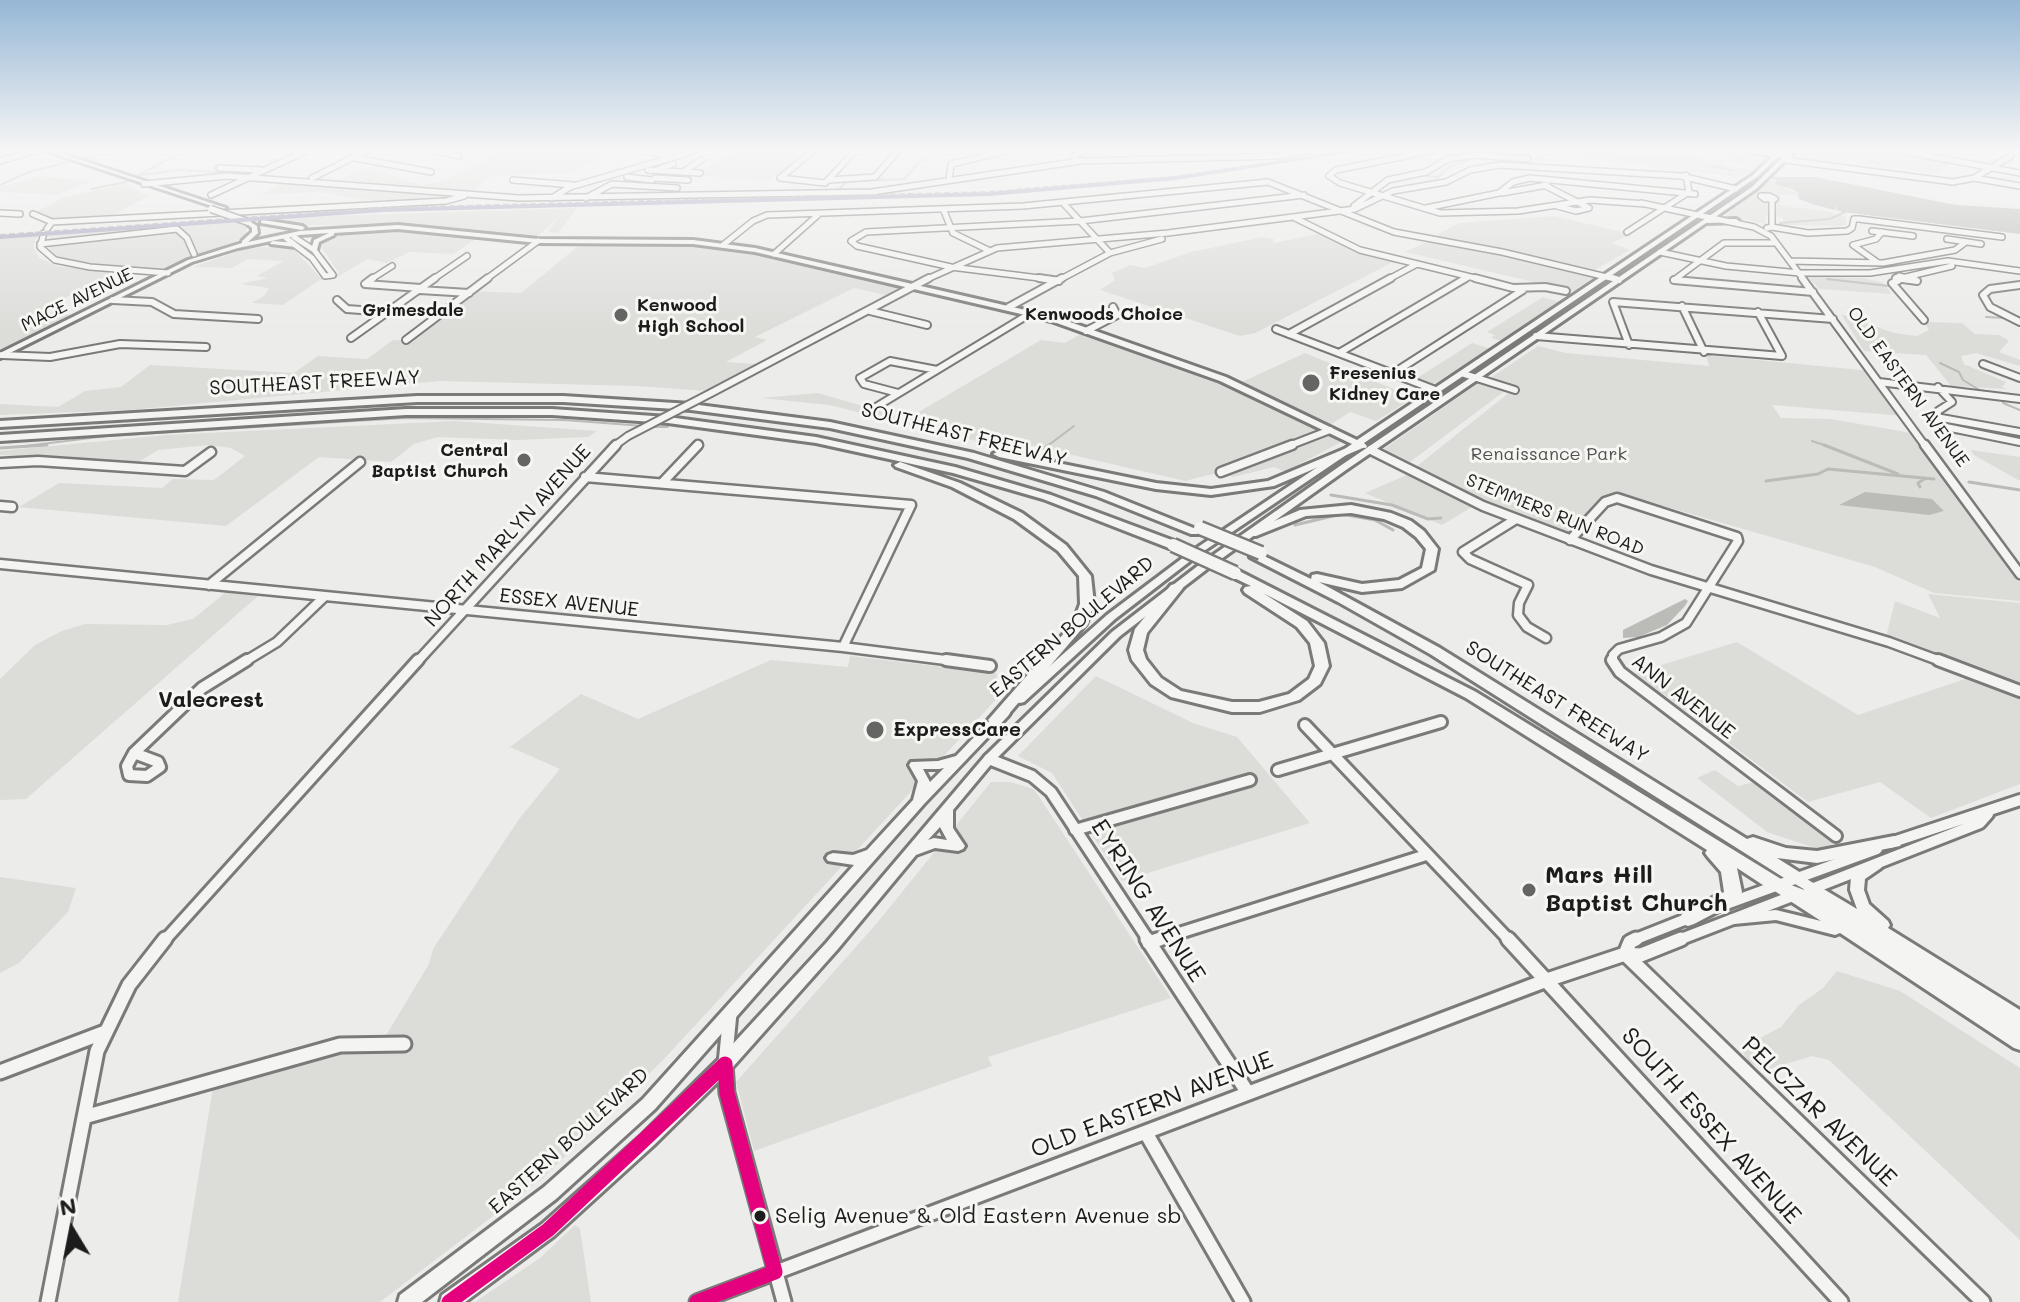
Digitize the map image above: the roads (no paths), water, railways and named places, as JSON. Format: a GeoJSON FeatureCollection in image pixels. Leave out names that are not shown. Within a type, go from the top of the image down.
{"type":"FeatureCollection","features":[{"type":"Feature","properties":{"kind":"highway","name":"SOUTHEAST FREEWAY"},"geometry":{"type":"LineString","coordinates":[[0,424],[451,398],[563,399],[691,407],[830,425],[908,440],[1017,468],[1198,529],[1259,555],[1343,599],[1435,651],[1698,826],[1775,884]]}},
{"type":"Feature","properties":{"kind":"highway"},"geometry":{"type":"LineString","coordinates":[[691,407],[833,422],[1196,492],[1239,490],[1270,484],[1366,447]]}},
{"type":"Feature","properties":{"kind":"highway","name":"SOUTHEAST FREEWAY"},"geometry":{"type":"LineString","coordinates":[[0,438],[406,412],[540,412],[668,420],[779,433],[895,455],[1005,484],[1093,513],[1171,546],[1471,695],[1801,889]]}},
{"type":"Feature","properties":{"kind":"highway"},"geometry":{"type":"LineString","coordinates":[[668,420],[813,443],[920,472],[1002,507],[1062,548],[1085,576],[1088,595],[1084,615],[1069,637],[996,720]]}},
{"type":"Feature","properties":{"kind":"highway"},"geometry":{"type":"LineString","coordinates":[[1252,533],[1316,510],[1363,510],[1387,516],[1414,529],[1430,545],[1433,558],[1428,570],[1413,581],[1389,587],[1362,588],[1319,579],[1259,555]]}},
{"type":"Feature","properties":{"kind":"highway"},"geometry":{"type":"LineString","coordinates":[[1176,588],[1147,620],[1137,642],[1139,660],[1156,681],[1189,699],[1232,707],[1273,705],[1303,692],[1320,674],[1322,658],[1317,643],[1291,615],[1232,576]]}},
{"type":"Feature","properties":{"kind":"highway"},"geometry":{"type":"LineString","coordinates":[[1698,826],[1770,850],[1803,857],[1894,842]]}},
{"type":"Feature","properties":{"kind":"highway"},"geometry":{"type":"LineString","coordinates":[[1688,919],[1730,897],[1734,886],[1725,864],[1698,826]]}},
{"type":"Feature","properties":{"kind":"main road"},"geometry":{"type":"LineString","coordinates":[[219,212],[290,238]]}},
{"type":"Feature","properties":{"kind":"main road"},"geometry":{"type":"LineString","coordinates":[[233,212],[290,238]]}},
{"type":"Feature","properties":{"kind":"main road","name":"EASTERN BOULEVARD"},"geometry":{"type":"LineString","coordinates":[[449,1302],[548,1230],[648,1140],[725,1064],[912,853],[989,759],[1080,667],[1176,588],[1438,391],[1701,212]]}},
{"type":"Feature","properties":{"kind":"main road","name":"EASTERN BOULEVARD"},"geometry":{"type":"LineString","coordinates":[[407,1302],[550,1193],[649,1104],[919,801],[996,720],[1111,617],[1161,579],[1476,378],[1718,212]]}},
{"type":"Feature","properties":{"kind":"main road"},"geometry":{"type":"LineString","coordinates":[[1702,223],[1736,221]]}},
{"type":"Feature","properties":{"kind":"main road"},"geometry":{"type":"LineString","coordinates":[[224,250],[253,235],[255,227],[249,222]]}},
{"type":"Feature","properties":{"kind":"main road"},"geometry":{"type":"LineString","coordinates":[[261,222],[297,228],[350,229]]}},
{"type":"Feature","properties":{"kind":"main road"},"geometry":{"type":"LineString","coordinates":[[314,250],[314,243],[320,238],[350,229]]}},
{"type":"Feature","properties":{"kind":"main road","name":"STEMMERS RUN ROAD"},"geometry":{"type":"LineString","coordinates":[[290,238],[350,229],[431,231],[538,241],[639,240],[723,245],[774,254],[1031,313],[1223,379],[1366,447]]}},
{"type":"Feature","properties":{"kind":"main road"},"geometry":{"type":"LineString","coordinates":[[1660,252],[1655,248],[1664,237]]}},
{"type":"Feature","properties":{"kind":"main road"},"geometry":{"type":"LineString","coordinates":[[253,245],[290,238]]}},
{"type":"Feature","properties":{"kind":"main road","name":"MACE AVENUE"},"geometry":{"type":"LineString","coordinates":[[168,273],[253,245],[290,238]]}},
{"type":"Feature","properties":{"kind":"main road","name":"MACE AVENUE"},"geometry":{"type":"LineString","coordinates":[[1,356],[168,273],[224,250],[290,238]]}},
{"type":"Feature","properties":{"kind":"main road"},"geometry":{"type":"LineString","coordinates":[[1566,291],[1578,295]]}},
{"type":"Feature","properties":{"kind":"main road"},"geometry":{"type":"LineString","coordinates":[[919,801],[924,781],[915,765],[939,765],[959,759]]}},
{"type":"Feature","properties":{"kind":"main road"},"geometry":{"type":"LineString","coordinates":[[912,853],[934,843],[958,846],[946,828],[947,810]]}},
{"type":"Feature","properties":{"kind":"main road"},"geometry":{"type":"LineString","coordinates":[[833,858],[854,860],[875,850]]}},
{"type":"Feature","properties":{"kind":"main road"},"geometry":{"type":"LineString","coordinates":[[1876,865],[1858,877],[1858,898],[1876,920],[1917,954]]}},
{"type":"Feature","properties":{"kind":"main road"},"geometry":{"type":"LineString","coordinates":[[1775,884],[1801,889],[1917,954],[2020,1018]]}},
{"type":"Feature","properties":{"kind":"main road"},"geometry":{"type":"LineString","coordinates":[[1801,889],[1895,964]]}},
{"type":"Feature","properties":{"kind":"main road"},"geometry":{"type":"LineString","coordinates":[[1801,889],[2020,1031]]}},
{"type":"Feature","properties":{"kind":"main road"},"geometry":{"type":"LineString","coordinates":[[1734,919],[1776,915],[1807,920],[1835,930],[2020,1043]]}},
{"type":"Feature","properties":{"kind":"street"},"geometry":{"type":"LineString","coordinates":[[33,214],[52,222],[248,212]]}},
{"type":"Feature","properties":{"kind":"street"},"geometry":{"type":"LineString","coordinates":[[723,245],[761,216],[912,212]]}},
{"type":"Feature","properties":{"kind":"street"},"geometry":{"type":"LineString","coordinates":[[944,212],[950,229],[963,240],[988,250]]}},
{"type":"Feature","properties":{"kind":"street"},"geometry":{"type":"LineString","coordinates":[[1071,212],[1110,253]]}},
{"type":"Feature","properties":{"kind":"street"},"geometry":{"type":"LineString","coordinates":[[1059,281],[951,267],[854,245],[851,241],[857,235],[1080,221],[1161,212]]}},
{"type":"Feature","properties":{"kind":"street","name":"NORTH MARLYN AVENUE"},"geometry":{"type":"LineString","coordinates":[[48,1302],[97,1051],[129,985],[155,951],[610,449],[628,436],[988,250],[1329,212]]}},
{"type":"Feature","properties":{"kind":"street"},"geometry":{"type":"LineString","coordinates":[[1345,212],[1394,232],[1619,280]]}},
{"type":"Feature","properties":{"kind":"street"},"geometry":{"type":"LineString","coordinates":[[1456,212],[1484,212]]}},
{"type":"Feature","properties":{"kind":"street"},"geometry":{"type":"LineString","coordinates":[[1627,232],[1660,212]]}},
{"type":"Feature","properties":{"kind":"street","name":"OLD EASTERN AVENUE"},"geometry":{"type":"LineString","coordinates":[[1701,212],[1759,229],[1776,243],[2020,574]]}},
{"type":"Feature","properties":{"kind":"street"},"geometry":{"type":"LineString","coordinates":[[1772,212],[1772,227]]}},
{"type":"Feature","properties":{"kind":"street"},"geometry":{"type":"LineString","coordinates":[[0,213],[20,214]]}},
{"type":"Feature","properties":{"kind":"street"},"geometry":{"type":"LineString","coordinates":[[774,254],[819,214]]}},
{"type":"Feature","properties":{"kind":"street"},"geometry":{"type":"LineString","coordinates":[[1293,217],[1349,247],[1523,290],[1545,287],[1566,291]]}},
{"type":"Feature","properties":{"kind":"street","name":"OLD EASTERN AVENUE"},"geometry":{"type":"LineString","coordinates":[[1759,229],[1772,227],[1800,232],[1841,232],[1851,229],[1854,219],[1859,219],[2002,237]]}},
{"type":"Feature","properties":{"kind":"street"},"geometry":{"type":"LineString","coordinates":[[40,244],[52,222]]}},
{"type":"Feature","properties":{"kind":"street"},"geometry":{"type":"LineString","coordinates":[[40,244],[177,229],[187,238],[194,254]]}},
{"type":"Feature","properties":{"kind":"street"},"geometry":{"type":"LineString","coordinates":[[1872,231],[1913,236]]}},
{"type":"Feature","properties":{"kind":"street"},"geometry":{"type":"LineString","coordinates":[[1882,232],[1876,239],[1853,245],[1898,279],[1916,282],[1906,277]]}},
{"type":"Feature","properties":{"kind":"street"},"geometry":{"type":"LineString","coordinates":[[290,238],[314,250],[333,275],[325,276],[312,258],[290,238]]}},
{"type":"Feature","properties":{"kind":"street"},"geometry":{"type":"LineString","coordinates":[[1009,307],[1110,253],[1167,238]]}},
{"type":"Feature","properties":{"kind":"street"},"geometry":{"type":"LineString","coordinates":[[1947,239],[1981,244]]}},
{"type":"Feature","properties":{"kind":"street"},"geometry":{"type":"LineString","coordinates":[[406,340],[538,241]]}},
{"type":"Feature","properties":{"kind":"street"},"geometry":{"type":"LineString","coordinates":[[1776,243],[1727,242],[1674,280],[1813,292]]}},
{"type":"Feature","properties":{"kind":"street"},"geometry":{"type":"LineString","coordinates":[[1660,252],[1698,260],[1839,276],[1870,273],[1955,250],[1966,242]]}},
{"type":"Feature","properties":{"kind":"street"},"geometry":{"type":"LineString","coordinates":[[40,244],[49,257],[64,263],[168,273]]}},
{"type":"Feature","properties":{"kind":"street"},"geometry":{"type":"LineString","coordinates":[[351,338],[467,256]]}},
{"type":"Feature","properties":{"kind":"street"},"geometry":{"type":"LineString","coordinates":[[1790,261],[1881,268],[1948,261],[2018,271]]}},
{"type":"Feature","properties":{"kind":"street"},"geometry":{"type":"LineString","coordinates":[[1289,334],[1417,264]]}},
{"type":"Feature","properties":{"kind":"street"},"geometry":{"type":"LineString","coordinates":[[392,266],[365,284],[469,293]]}},
{"type":"Feature","properties":{"kind":"street"},"geometry":{"type":"LineString","coordinates":[[1924,320],[1892,283],[1951,266],[2011,273],[2018,271]]}},
{"type":"Feature","properties":{"kind":"street"},"geometry":{"type":"LineString","coordinates":[[1339,353],[1468,277]]}},
{"type":"Feature","properties":{"kind":"street"},"geometry":{"type":"LineString","coordinates":[[2020,285],[1990,289],[1983,295],[1990,307],[2020,322]]}},
{"type":"Feature","properties":{"kind":"street"},"geometry":{"type":"LineString","coordinates":[[1392,374],[1523,290]]}},
{"type":"Feature","properties":{"kind":"street"},"geometry":{"type":"LineString","coordinates":[[113,300],[152,302],[174,314],[258,319]]}},
{"type":"Feature","properties":{"kind":"street"},"geometry":{"type":"LineString","coordinates":[[337,300],[347,309],[388,312]]}},
{"type":"Feature","properties":{"kind":"street"},"geometry":{"type":"LineString","coordinates":[[1629,345],[1613,302],[1833,319]]}},
{"type":"Feature","properties":{"kind":"street"},"geometry":{"type":"LineString","coordinates":[[1682,306],[1704,352]]}},
{"type":"Feature","properties":{"kind":"street"},"geometry":{"type":"LineString","coordinates":[[1086,331],[1117,315],[1113,307]]}},
{"type":"Feature","properties":{"kind":"street"},"geometry":{"type":"LineString","coordinates":[[870,311],[927,325]]}},
{"type":"Feature","properties":{"kind":"street"},"geometry":{"type":"LineString","coordinates":[[1536,336],[1782,356],[1758,312]]}},
{"type":"Feature","properties":{"kind":"street"},"geometry":{"type":"LineString","coordinates":[[876,407],[1031,313]]}},
{"type":"Feature","properties":{"kind":"street"},"geometry":{"type":"LineString","coordinates":[[1276,329],[1438,391]]}},
{"type":"Feature","properties":{"kind":"street"},"geometry":{"type":"LineString","coordinates":[[1,356],[50,357],[120,344],[206,347]]}},
{"type":"Feature","properties":{"kind":"street"},"geometry":{"type":"LineString","coordinates":[[898,393],[864,384],[860,378],[890,361],[904,360],[937,370]]}},
{"type":"Feature","properties":{"kind":"street"},"geometry":{"type":"LineString","coordinates":[[1983,364],[2020,378]]}},
{"type":"Feature","properties":{"kind":"street"},"geometry":{"type":"LineString","coordinates":[[1464,374],[1515,390]]}},
{"type":"Feature","properties":{"kind":"street"},"geometry":{"type":"LineString","coordinates":[[1881,384],[2020,401]]}},
{"type":"Feature","properties":{"kind":"street"},"geometry":{"type":"LineString","coordinates":[[1936,421],[1939,408],[1952,402],[1940,389]]}},
{"type":"Feature","properties":{"kind":"street"},"geometry":{"type":"LineString","coordinates":[[1936,421],[2020,432]]}},
{"type":"Feature","properties":{"kind":"street"},"geometry":{"type":"LineString","coordinates":[[1936,421],[2020,442]]}},
{"type":"Feature","properties":{"kind":"street"},"geometry":{"type":"LineString","coordinates":[[1221,472],[1330,430]]}},
{"type":"Feature","properties":{"kind":"street"},"geometry":{"type":"LineString","coordinates":[[662,483],[698,445]]}},
{"type":"Feature","properties":{"kind":"street","name":"STEMMERS RUN ROAD"},"geometry":{"type":"LineString","coordinates":[[1366,447],[1516,519],[1570,540],[1707,589],[1868,635],[2020,691]]}},
{"type":"Feature","properties":{"kind":"street"},"geometry":{"type":"LineString","coordinates":[[0,463],[38,461],[185,471],[211,452]]}},
{"type":"Feature","properties":{"kind":"street"},"geometry":{"type":"LineString","coordinates":[[209,585],[360,462]]}},
{"type":"Feature","properties":{"kind":"street"},"geometry":{"type":"LineString","coordinates":[[585,477],[911,505],[843,647]]}},
{"type":"Feature","properties":{"kind":"street"},"geometry":{"type":"LineString","coordinates":[[1570,540],[1605,502],[1617,498],[1726,531],[1738,541],[1707,589]]}},
{"type":"Feature","properties":{"kind":"street"},"geometry":{"type":"LineString","coordinates":[[0,506],[12,507]]}},
{"type":"Feature","properties":{"kind":"street"},"geometry":{"type":"LineString","coordinates":[[1516,519],[1463,550],[1470,559],[1528,585],[1519,603],[1518,615],[1527,627],[1546,638]]}},
{"type":"Feature","properties":{"kind":"street","name":"ESSEX AVENUE"},"geometry":{"type":"LineString","coordinates":[[0,564],[843,647],[990,666]]}},
{"type":"Feature","properties":{"kind":"street","name":"ANN AVENUE"},"geometry":{"type":"LineString","coordinates":[[1707,589],[1686,623],[1661,637],[1619,649],[1612,661],[1620,672],[1737,768],[1836,836]]}},
{"type":"Feature","properties":{"kind":"street"},"geometry":{"type":"LineString","coordinates":[[134,753],[202,688],[277,642],[324,597]]}},
{"type":"Feature","properties":{"kind":"street"},"geometry":{"type":"LineString","coordinates":[[1278,770],[1441,722]]}},
{"type":"Feature","properties":{"kind":"street","name":"SOUTH ESSEX AVENUE"},"geometry":{"type":"LineString","coordinates":[[1305,725],[1547,980],[1841,1302]]}},
{"type":"Feature","properties":{"kind":"street","name":"EYRING AVENUE"},"geometry":{"type":"LineString","coordinates":[[989,759],[1024,772],[1045,785],[1248,1093]]}},
{"type":"Feature","properties":{"kind":"street"},"geometry":{"type":"LineString","coordinates":[[1075,830],[1250,780]]}},
{"type":"Feature","properties":{"kind":"street","name":"OLD EASTERN AVENUE"},"geometry":{"type":"LineString","coordinates":[[697,1302],[1547,980],[1625,954],[1641,955],[1734,919],[1894,842],[1969,816],[1988,814],[2020,800]]}},
{"type":"Feature","properties":{"kind":"street","name":"OLD EASTERN AVENUE"},"geometry":{"type":"LineString","coordinates":[[1801,889],[1876,865],[1980,823],[1988,814]]}},
{"type":"Feature","properties":{"kind":"street"},"geometry":{"type":"LineString","coordinates":[[1149,943],[1426,855]]}},
{"type":"Feature","properties":{"kind":"street","name":"OLD EASTERN AVENUE"},"geometry":{"type":"LineString","coordinates":[[1625,954],[1630,942],[1775,884]]}},
{"type":"Feature","properties":{"kind":"street","name":"PELCZAR AVENUE"},"geometry":{"type":"LineString","coordinates":[[1625,954],[1983,1302]]}},
{"type":"Feature","properties":{"kind":"street"},"geometry":{"type":"LineString","coordinates":[[730,1012],[725,1064],[727,1093],[784,1302]]}},
{"type":"Feature","properties":{"kind":"street"},"geometry":{"type":"LineString","coordinates":[[0,1072],[105,1032]]}},
{"type":"Feature","properties":{"kind":"street"},"geometry":{"type":"LineString","coordinates":[[84,1117],[340,1045],[367,1042],[404,1044]]}},
{"type":"Feature","properties":{"kind":"street"},"geometry":{"type":"LineString","coordinates":[[1146,1133],[1243,1302]]}},
{"type":"Feature","properties":{"kind":"waterway"},"geometry":{"type":"LineString","coordinates":[[1780,223],[1830,219],[1845,212]]}},
{"type":"Feature","properties":{"kind":"waterway"},"geometry":{"type":"LineString","coordinates":[[1668,241],[1699,218]]}},
{"type":"Feature","properties":{"kind":"waterway"},"geometry":{"type":"LineString","coordinates":[[1827,279],[1889,286]]}},
{"type":"Feature","properties":{"kind":"waterway"},"geometry":{"type":"LineString","coordinates":[[1986,317],[2005,318]]}},
{"type":"Feature","properties":{"kind":"waterway"},"geometry":{"type":"LineString","coordinates":[[1940,363],[1959,372],[1963,380],[1981,391]]}},
{"type":"Feature","properties":{"kind":"waterway"},"geometry":{"type":"LineString","coordinates":[[2003,403],[2020,410]]}},
{"type":"Feature","properties":{"kind":"waterway"},"geometry":{"type":"LineString","coordinates":[[18,447],[107,436],[405,418],[564,420],[644,426]]}},
{"type":"Feature","properties":{"kind":"waterway"},"geometry":{"type":"LineString","coordinates":[[1046,447],[1074,426]]}},
{"type":"Feature","properties":{"kind":"waterway"},"geometry":{"type":"LineString","coordinates":[[651,427],[668,427]]}},
{"type":"Feature","properties":{"kind":"waterway"},"geometry":{"type":"LineString","coordinates":[[1812,441],[1824,445]]}},
{"type":"Feature","properties":{"kind":"waterway"},"geometry":{"type":"LineString","coordinates":[[18,447],[47,445]]}},
{"type":"Feature","properties":{"kind":"waterway"},"geometry":{"type":"LineString","coordinates":[[1824,445],[1830,447]]}},
{"type":"Feature","properties":{"kind":"waterway"},"geometry":{"type":"LineString","coordinates":[[1824,445],[1898,474]]}},
{"type":"Feature","properties":{"kind":"waterway"},"geometry":{"type":"LineString","coordinates":[[0,448],[18,447]]}},
{"type":"Feature","properties":{"kind":"waterway"},"geometry":{"type":"LineString","coordinates":[[1766,481],[1818,474],[1828,469],[1926,478]]}},
{"type":"Feature","properties":{"kind":"waterway"},"geometry":{"type":"LineString","coordinates":[[1920,487],[1918,483],[1926,478]]}},
{"type":"Feature","properties":{"kind":"waterway"},"geometry":{"type":"LineString","coordinates":[[1926,478],[1934,479]]}},
{"type":"Feature","properties":{"kind":"waterway"},"geometry":{"type":"LineString","coordinates":[[1969,482],[2020,490]]}},
{"type":"Feature","properties":{"kind":"waterway"},"geometry":{"type":"LineString","coordinates":[[1331,495],[1392,505],[1428,519],[1441,518]]}},
{"type":"Feature","properties":{"kind":"waterway"},"geometry":{"type":"LineString","coordinates":[[1295,525],[1341,514],[1375,520],[1393,530]]}},
{"type":"Feature","properties":{"kind":"railway"},"geometry":{"type":"LineString","coordinates":[[0,235],[331,212]]}},
{"type":"Feature","properties":{"kind":"place","name":"Kenwood High School"},"geometry":{"type":"Point","coordinates":[621,315]}},
{"type":"Feature","properties":{"kind":"place","name":"Fresenius Kidney Care"},"geometry":{"type":"Point","coordinates":[1311,383]}},
{"type":"Feature","properties":{"kind":"place","name":"Central Baptist Church"},"geometry":{"type":"Point","coordinates":[524,460]}},
{"type":"Feature","properties":{"kind":"place","name":"ExpressCare"},"geometry":{"type":"Point","coordinates":[875,730]}},
{"type":"Feature","properties":{"kind":"place","name":"Mars Hill Baptist Church"},"geometry":{"type":"Point","coordinates":[1529,890]}},
{"type":"Feature","properties":{"kind":"place","name":"Selig Avenue & Old Eastern Avenue sb"},"geometry":{"type":"Point","coordinates":[760,1216]}},
{"type":"Feature","properties":{"kind":"district","name":"Grimesdale"},"geometry":{"type":"Point","coordinates":[413,310]}},
{"type":"Feature","properties":{"kind":"district","name":"Kenwoods Choice"},"geometry":{"type":"Point","coordinates":[1104,314]}},
{"type":"Feature","properties":{"kind":"district","name":"Valecrest"},"geometry":{"type":"Point","coordinates":[211,700]}},
{"type":"Feature","properties":{"kind":"park label","name":"Renaissance Park"},"geometry":{"type":"Point","coordinates":[1549,454]}}]}
